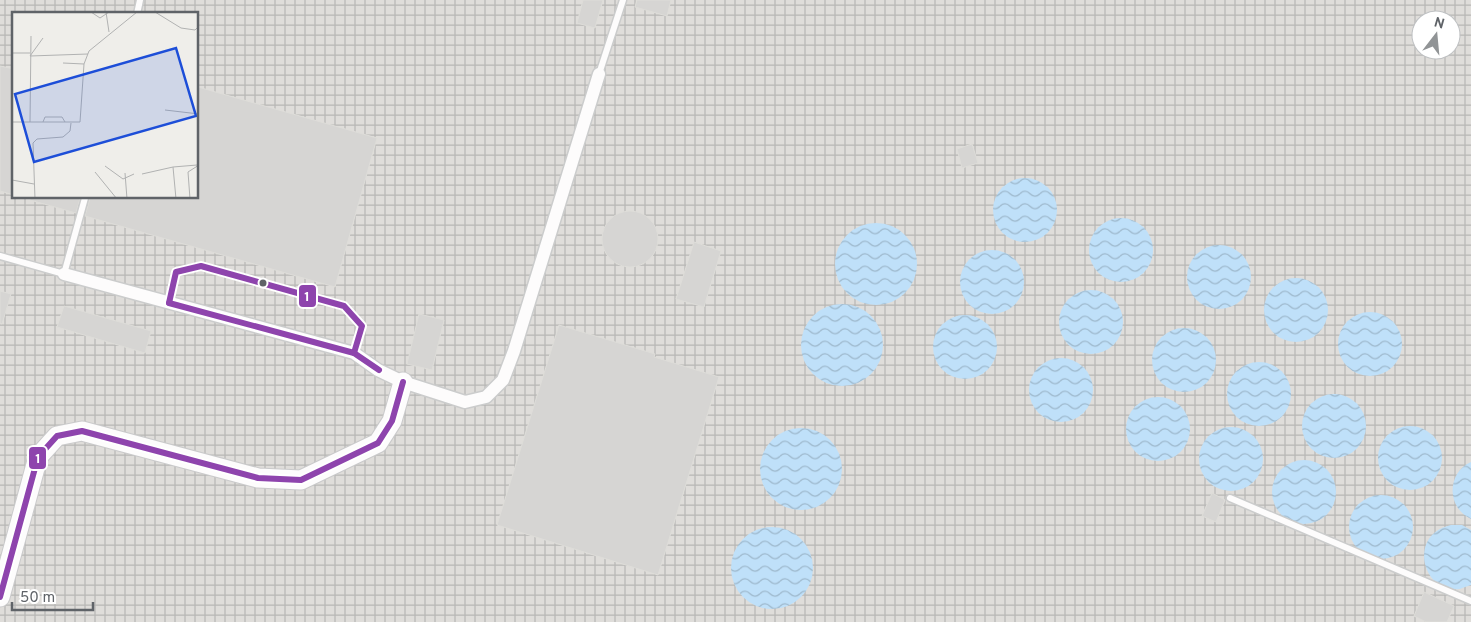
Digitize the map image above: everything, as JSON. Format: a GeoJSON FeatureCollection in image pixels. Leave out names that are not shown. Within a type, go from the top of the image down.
{"type":"FeatureCollection","features":[{"type":"Feature","properties":{"kind":"street"},"geometry":{"type":"LineString","coordinates":[[64,274],[354,353],[378,370],[403,382],[465,402],[486,397],[503,380],[514,351],[599,74]]}},
{"type":"Feature","properties":{"kind":"street"},"geometry":{"type":"LineString","coordinates":[[0,597],[38,457],[57,436],[82,431],[258,478],[301,480],[378,443],[392,421],[403,382]]}},
{"type":"Feature","properties":{"kind":"lane"},"geometry":{"type":"LineString","coordinates":[[599,74],[623,0]]}},
{"type":"Feature","properties":{"kind":"lane"},"geometry":{"type":"LineString","coordinates":[[0,256],[64,274],[85,199]]}},
{"type":"Feature","properties":{"kind":"lane"},"geometry":{"type":"LineString","coordinates":[[169,303],[176,272],[201,266],[344,306],[362,326],[354,353]]}},
{"type":"Feature","properties":{"kind":"lane"},"geometry":{"type":"LineString","coordinates":[[1230,498],[1471,601]]}},
{"type":"Feature","properties":{"kind":"shaded area"},"geometry":{"type":"Polygon","coordinates":[[[0,0],[1471,0],[1471,622],[0,622],[0,0]]]}},
{"type":"Feature","properties":{"kind":"water"},"geometry":{"type":"Polygon","coordinates":[[[1025,178],[1043,184],[1051,192],[1057,210],[1051,228],[1043,236],[1025,242],[1007,236],[999,228],[993,210],[999,192],[1007,184],[1025,178]]]}},
{"type":"Feature","properties":{"kind":"water"},"geometry":{"type":"Polygon","coordinates":[[[1121,218],[1139,224],[1147,232],[1153,250],[1147,268],[1139,276],[1121,282],[1103,276],[1095,268],[1089,250],[1095,232],[1103,224],[1121,218]]]}},
{"type":"Feature","properties":{"kind":"water"},"geometry":{"type":"Polygon","coordinates":[[[876,223],[892,226],[905,235],[914,248],[917,264],[914,280],[905,293],[892,302],[876,305],[860,302],[847,293],[838,280],[835,264],[838,248],[847,235],[860,226],[876,223]]]}},
{"type":"Feature","properties":{"kind":"water"},"geometry":{"type":"Polygon","coordinates":[[[1219,245],[1237,251],[1245,259],[1251,277],[1245,295],[1237,303],[1219,309],[1201,303],[1193,295],[1187,277],[1193,259],[1201,251],[1219,245]]]}},
{"type":"Feature","properties":{"kind":"water"},"geometry":{"type":"Polygon","coordinates":[[[992,250],[1010,256],[1018,264],[1024,282],[1018,300],[1010,308],[992,314],[974,308],[966,300],[960,282],[966,264],[974,256],[992,250]]]}},
{"type":"Feature","properties":{"kind":"water"},"geometry":{"type":"Polygon","coordinates":[[[1296,278],[1314,284],[1322,292],[1328,310],[1322,328],[1314,336],[1296,342],[1278,336],[1270,328],[1264,310],[1270,292],[1278,284],[1296,278]]]}},
{"type":"Feature","properties":{"kind":"water"},"geometry":{"type":"Polygon","coordinates":[[[1091,290],[1109,296],[1117,304],[1123,322],[1117,340],[1109,348],[1091,354],[1073,348],[1065,340],[1059,322],[1065,304],[1073,296],[1091,290]]]}},
{"type":"Feature","properties":{"kind":"water"},"geometry":{"type":"Polygon","coordinates":[[[842,304],[858,307],[871,316],[880,329],[883,345],[880,361],[871,374],[858,383],[842,386],[826,383],[813,374],[804,361],[801,345],[804,329],[813,316],[826,307],[842,304]]]}},
{"type":"Feature","properties":{"kind":"water"},"geometry":{"type":"Polygon","coordinates":[[[1370,312],[1388,318],[1396,326],[1402,344],[1396,362],[1388,370],[1370,376],[1352,370],[1344,362],[1338,344],[1344,326],[1352,318],[1370,312]]]}},
{"type":"Feature","properties":{"kind":"water"},"geometry":{"type":"Polygon","coordinates":[[[965,315],[983,321],[991,329],[997,347],[991,365],[983,373],[965,379],[947,373],[939,365],[933,347],[939,329],[947,321],[965,315]]]}},
{"type":"Feature","properties":{"kind":"water"},"geometry":{"type":"Polygon","coordinates":[[[1184,328],[1202,334],[1210,342],[1216,360],[1210,378],[1202,386],[1184,392],[1166,386],[1158,378],[1152,360],[1158,342],[1166,334],[1184,328]]]}},
{"type":"Feature","properties":{"kind":"water"},"geometry":{"type":"Polygon","coordinates":[[[1061,358],[1079,364],[1087,372],[1093,390],[1087,408],[1079,416],[1061,422],[1043,416],[1035,408],[1029,390],[1035,372],[1043,364],[1061,358]]]}},
{"type":"Feature","properties":{"kind":"water"},"geometry":{"type":"Polygon","coordinates":[[[1259,362],[1277,368],[1285,376],[1291,394],[1285,412],[1277,420],[1259,426],[1241,420],[1233,412],[1227,394],[1233,376],[1241,368],[1259,362]]]}},
{"type":"Feature","properties":{"kind":"water"},"geometry":{"type":"Polygon","coordinates":[[[1334,394],[1352,400],[1360,408],[1366,426],[1360,444],[1352,452],[1334,458],[1316,452],[1308,444],[1302,426],[1308,408],[1316,400],[1334,394]]]}},
{"type":"Feature","properties":{"kind":"water"},"geometry":{"type":"Polygon","coordinates":[[[1158,397],[1176,403],[1184,411],[1190,429],[1184,447],[1176,455],[1158,461],[1140,455],[1132,447],[1126,429],[1132,411],[1140,403],[1158,397]]]}},
{"type":"Feature","properties":{"kind":"water"},"geometry":{"type":"Polygon","coordinates":[[[1410,426],[1428,432],[1436,440],[1442,458],[1436,476],[1428,484],[1410,490],[1392,484],[1384,476],[1378,458],[1384,440],[1392,432],[1410,426]]]}},
{"type":"Feature","properties":{"kind":"water"},"geometry":{"type":"Polygon","coordinates":[[[1231,427],[1249,433],[1257,441],[1263,459],[1257,477],[1249,485],[1231,491],[1213,485],[1205,477],[1199,459],[1205,441],[1213,433],[1231,427]]]}},
{"type":"Feature","properties":{"kind":"water"},"geometry":{"type":"Polygon","coordinates":[[[801,428],[817,431],[830,440],[839,453],[842,469],[839,485],[830,498],[817,507],[801,510],[785,507],[772,498],[763,485],[760,469],[763,453],[772,440],[785,431],[801,428]]]}},
{"type":"Feature","properties":{"kind":"water"},"geometry":{"type":"Polygon","coordinates":[[[1304,460],[1322,466],[1330,474],[1336,492],[1330,510],[1322,518],[1304,524],[1286,518],[1278,510],[1272,492],[1278,474],[1286,466],[1304,460]]]}},
{"type":"Feature","properties":{"kind":"water"},"geometry":{"type":"Polygon","coordinates":[[[1471,462],[1471,519],[1457,507],[1453,490],[1457,474],[1471,462]]]}},
{"type":"Feature","properties":{"kind":"water"},"geometry":{"type":"Polygon","coordinates":[[[1381,495],[1399,501],[1407,509],[1413,527],[1407,545],[1399,553],[1381,559],[1363,553],[1355,545],[1349,527],[1355,509],[1363,501],[1381,495]]]}},
{"type":"Feature","properties":{"kind":"water"},"geometry":{"type":"Polygon","coordinates":[[[1451,525],[1462,525],[1471,530],[1471,585],[1460,589],[1448,589],[1438,584],[1426,567],[1424,556],[1431,536],[1441,528],[1451,525]]]}},
{"type":"Feature","properties":{"kind":"water"},"geometry":{"type":"Polygon","coordinates":[[[772,527],[788,530],[801,539],[810,552],[813,568],[810,584],[801,597],[788,606],[772,609],[756,606],[743,597],[734,584],[731,568],[734,552],[743,539],[756,530],[772,527]]]}},
{"type":"Feature","properties":{"kind":"building"},"geometry":{"type":"Polygon","coordinates":[[[583,0],[603,0],[595,28],[577,23],[583,0]]]}},
{"type":"Feature","properties":{"kind":"building"},"geometry":{"type":"Polygon","coordinates":[[[637,0],[671,0],[667,16],[635,7],[637,0]]]}},
{"type":"Feature","properties":{"kind":"building"},"geometry":{"type":"Polygon","coordinates":[[[0,66],[12,69],[12,194],[0,191],[0,66]]]}},
{"type":"Feature","properties":{"kind":"building"},"geometry":{"type":"Polygon","coordinates":[[[199,87],[377,138],[335,287],[85,216],[90,199],[199,199],[199,87]]]}},
{"type":"Feature","properties":{"kind":"building"},"geometry":{"type":"Polygon","coordinates":[[[972,144],[978,163],[962,168],[957,149],[972,144]]]}},
{"type":"Feature","properties":{"kind":"building"},"geometry":{"type":"Polygon","coordinates":[[[30,199],[80,199],[76,213],[30,199]]]}},
{"type":"Feature","properties":{"kind":"building"},"geometry":{"type":"Polygon","coordinates":[[[630,211],[641,213],[650,219],[656,228],[658,239],[656,250],[650,259],[641,265],[630,267],[619,265],[610,259],[604,250],[602,239],[604,228],[610,219],[619,213],[630,211]]]}},
{"type":"Feature","properties":{"kind":"building"},"geometry":{"type":"Polygon","coordinates":[[[694,242],[721,251],[704,307],[676,299],[694,242]]]}},
{"type":"Feature","properties":{"kind":"building"},"geometry":{"type":"Polygon","coordinates":[[[0,291],[11,294],[2,324],[0,323],[0,291]]]}},
{"type":"Feature","properties":{"kind":"building"},"geometry":{"type":"Polygon","coordinates":[[[64,306],[151,331],[145,353],[57,327],[64,306]]]}},
{"type":"Feature","properties":{"kind":"building"},"geometry":{"type":"Polygon","coordinates":[[[419,314],[444,320],[432,370],[407,364],[419,314]]]}},
{"type":"Feature","properties":{"kind":"building"},"geometry":{"type":"Polygon","coordinates":[[[559,325],[655,354],[654,357],[719,377],[658,575],[497,525],[559,325]]]}},
{"type":"Feature","properties":{"kind":"building"},"geometry":{"type":"Polygon","coordinates":[[[1212,493],[1225,500],[1216,522],[1202,516],[1212,493]]]}},
{"type":"Feature","properties":{"kind":"building"},"geometry":{"type":"Polygon","coordinates":[[[1424,592],[1454,606],[1447,622],[1426,622],[1414,616],[1424,592]]]}},
{"type":"Feature","properties":{"kind":"transit line","name":"1"},"geometry":{"type":"LineString","coordinates":[[169,303],[176,272],[201,266],[344,306],[362,326],[354,353]]}},
{"type":"Feature","properties":{"kind":"transit line","name":"1"},"geometry":{"type":"LineString","coordinates":[[169,303],[354,353],[379,370]]}},
{"type":"Feature","properties":{"kind":"transit line","name":"1"},"geometry":{"type":"LineString","coordinates":[[0,597],[38,457],[57,436],[82,431],[258,478],[301,480],[378,443],[392,421],[403,382]]}}]}
